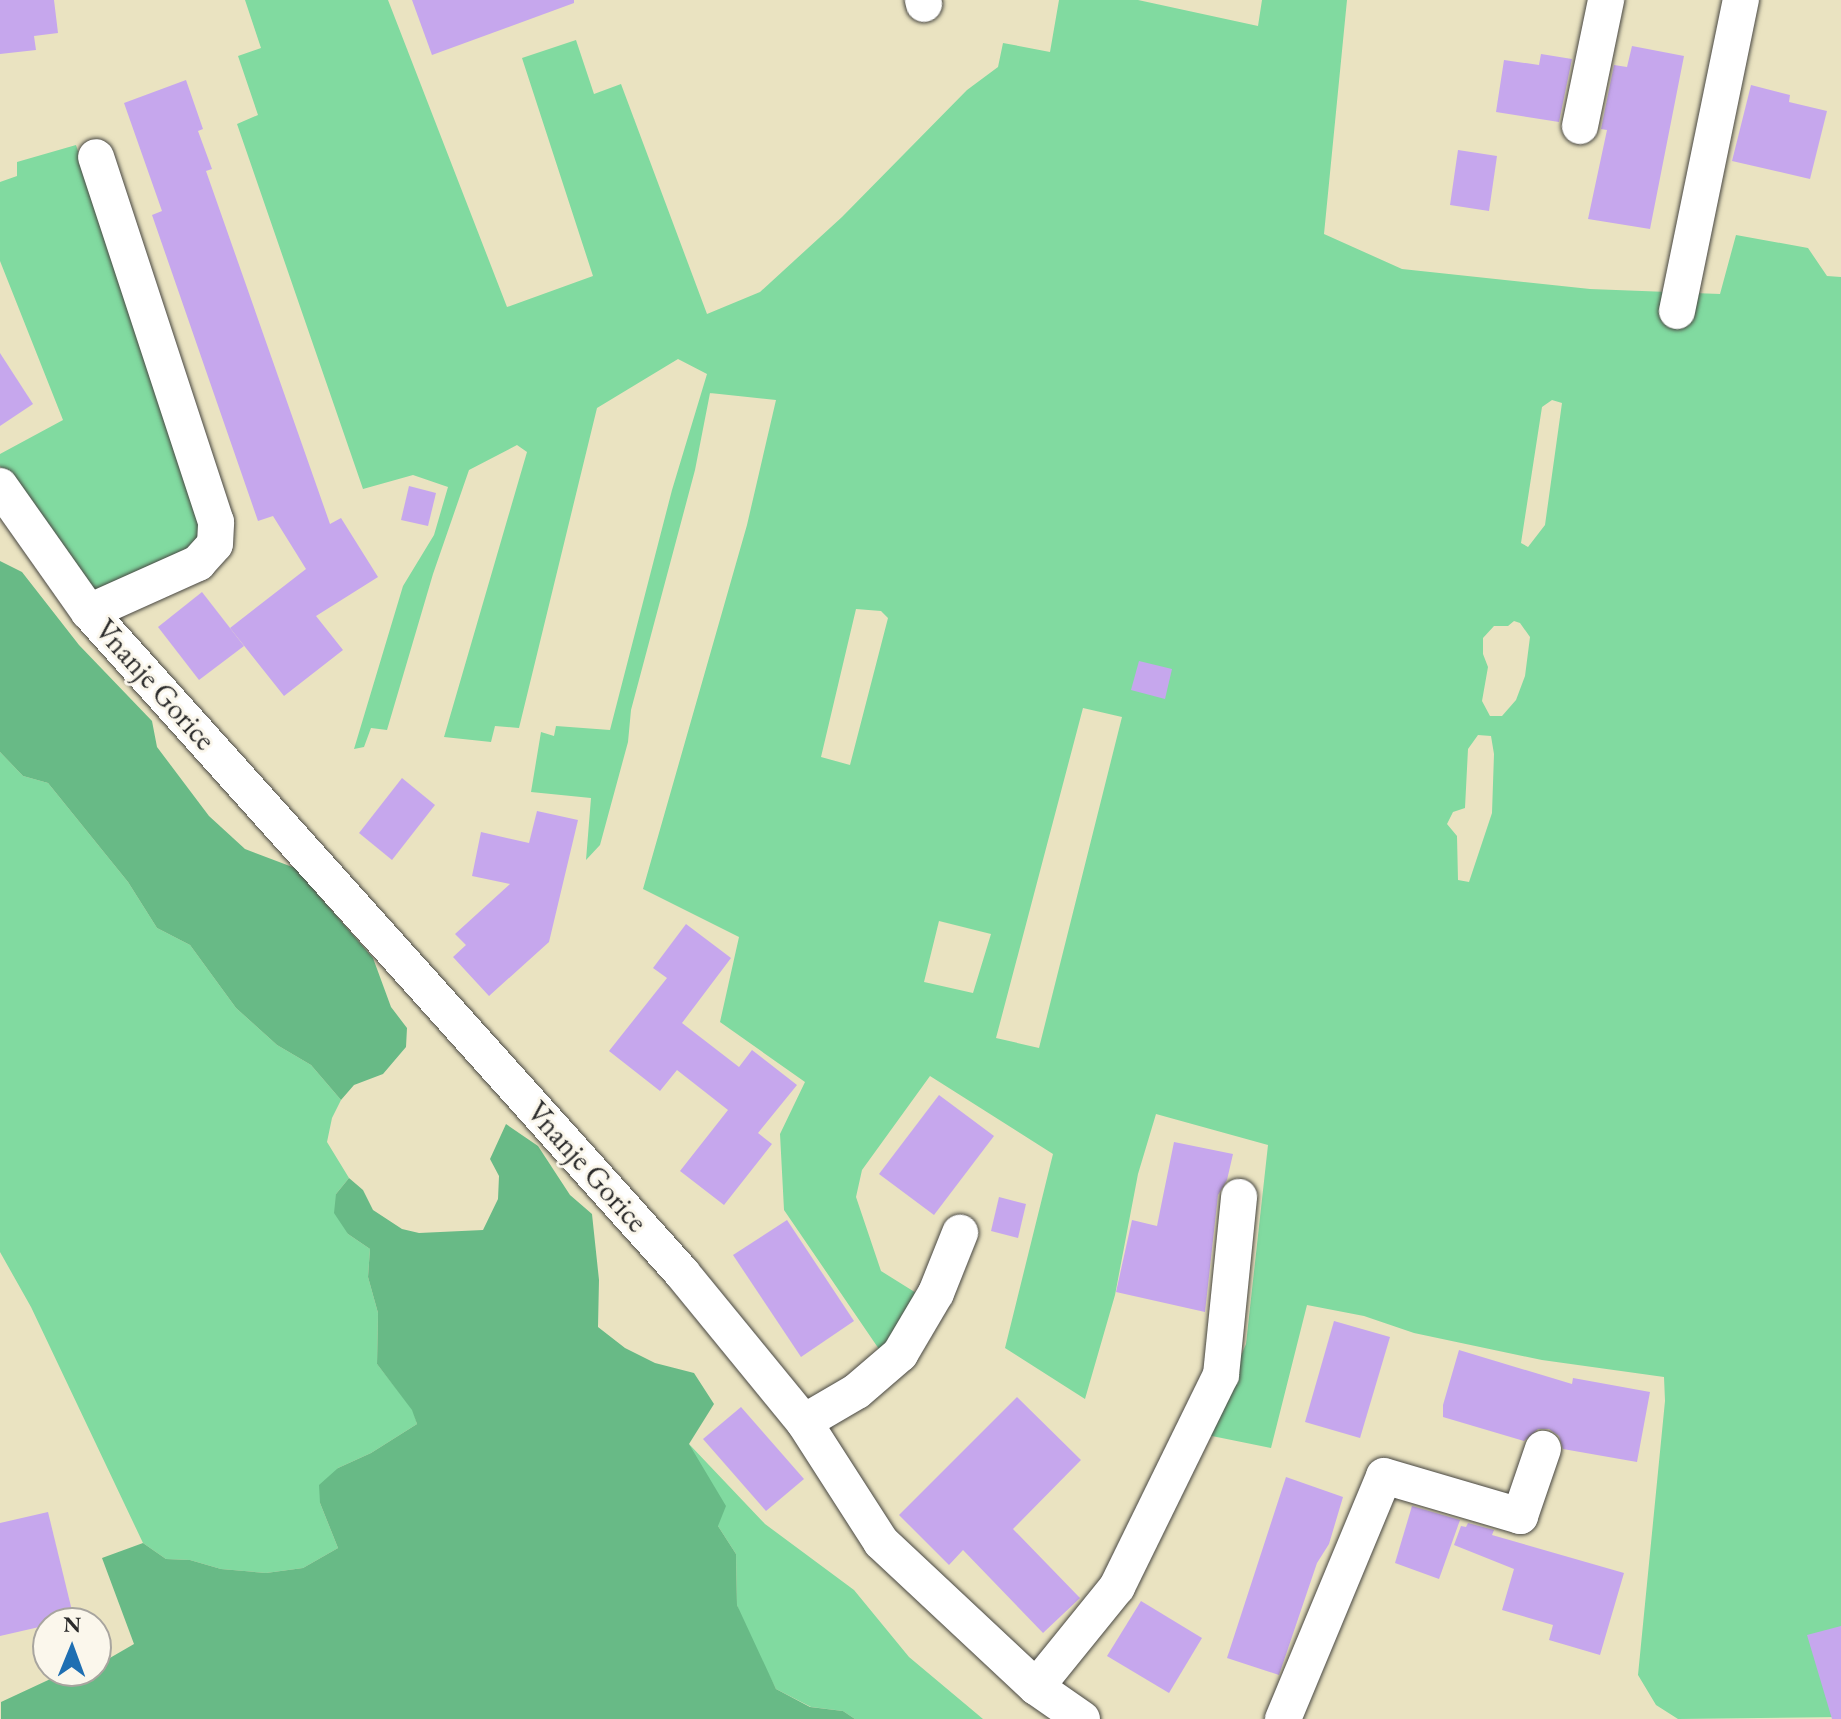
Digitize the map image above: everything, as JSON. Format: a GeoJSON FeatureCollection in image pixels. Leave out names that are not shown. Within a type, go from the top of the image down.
{"type":"FeatureCollection","features":[{"type":"Feature","properties":{"kind":"street"},"geometry":{"type":"LineString","coordinates":[[1580,126],[1606,0]]}},
{"type":"Feature","properties":{"kind":"street"},"geometry":{"type":"LineString","coordinates":[[1677,311],[1741,0]]}},
{"type":"Feature","properties":{"kind":"street","name":"Vnanje Gorice"},"geometry":{"type":"LineString","coordinates":[[89,612],[198,563],[215,544],[216,522],[96,157]]}},
{"type":"Feature","properties":{"kind":"street","name":"Vnanje Gorice"},"geometry":{"type":"LineString","coordinates":[[0,486],[89,612],[682,1273],[804,1422],[881,1542],[1036,1687],[1082,1719]]}},
{"type":"Feature","properties":{"kind":"street"},"geometry":{"type":"LineString","coordinates":[[1036,1687],[1117,1587],[1221,1375],[1239,1197]]}},
{"type":"Feature","properties":{"kind":"street"},"geometry":{"type":"LineString","coordinates":[[804,1422],[857,1391],[900,1354],[936,1293],[960,1233]]}},
{"type":"Feature","properties":{"kind":"street"},"geometry":{"type":"LineString","coordinates":[[1283,1719],[1384,1476],[1520,1516],[1543,1449]]}},
{"type":"Feature","properties":{"kind":"green space"},"geometry":{"type":"Polygon","coordinates":[[[245,0],[388,0],[507,307],[593,276],[522,58],[576,40],[594,94],[621,84],[707,314],[760,292],[842,217],[967,90],[998,67],[1003,43],[1050,52],[1059,0],[1138,0],[1258,26],[1262,0],[1347,0],[1324,234],[1402,269],[1590,289],[1720,294],[1736,235],[1808,248],[1827,276],[1841,277],[1841,1717],[1678,1719],[1656,1705],[1638,1675],[1665,1401],[1664,1377],[1542,1360],[1414,1333],[1364,1316],[1307,1305],[1271,1448],[1207,1435],[1246,1344],[1268,1145],[1156,1114],[1138,1174],[1115,1295],[1085,1399],[1005,1348],[1053,1154],[930,1076],[862,1170],[856,1197],[881,1271],[921,1296],[883,1355],[784,1210],[780,1134],[805,1082],[720,1022],[739,937],[643,889],[747,525],[776,400],[710,393],[695,470],[631,710],[628,742],[600,845],[586,860],[591,798],[531,792],[541,732],[554,736],[556,726],[610,730],[672,490],[707,374],[678,359],[597,408],[519,728],[495,726],[491,742],[444,737],[527,452],[517,445],[469,470],[433,574],[387,730],[371,728],[364,747],[354,749],[403,586],[434,535],[448,487],[413,475],[363,489],[237,124],[258,115],[238,56],[261,48],[245,0]],[[1552,400],[1542,407],[1521,543],[1528,547],[1545,525],[1562,403],[1552,400]],[[856,609],[821,757],[850,765],[888,618],[881,611],[856,609]],[[1514,621],[1508,626],[1494,626],[1483,638],[1483,654],[1488,667],[1482,701],[1490,716],[1502,716],[1516,700],[1525,676],[1530,637],[1520,623],[1514,621]],[[1083,708],[996,1038],[1039,1048],[1122,717],[1083,708]],[[1478,735],[1468,749],[1465,808],[1453,812],[1447,824],[1457,836],[1458,880],[1469,882],[1492,813],[1494,754],[1491,736],[1478,735]],[[939,921],[924,982],[973,993],[991,934],[939,921]]]}},
{"type":"Feature","properties":{"kind":"green space"},"geometry":{"type":"Polygon","coordinates":[[[76,145],[201,525],[200,542],[193,552],[92,591],[79,585],[0,466],[0,454],[63,420],[0,261],[0,182],[17,176],[17,162],[76,145]]]}},
{"type":"Feature","properties":{"kind":"green space"},"geometry":{"type":"Polygon","coordinates":[[[0,561],[22,572],[79,645],[152,721],[157,747],[209,816],[245,849],[295,868],[373,958],[391,1007],[407,1028],[406,1047],[383,1074],[354,1085],[341,1100],[311,1065],[277,1045],[236,1008],[190,945],[157,928],[128,882],[48,783],[23,776],[0,752],[0,561]]]}},
{"type":"Feature","properties":{"kind":"green space"},"geometry":{"type":"Polygon","coordinates":[[[0,752],[23,776],[48,783],[128,882],[157,928],[190,945],[236,1008],[277,1045],[311,1065],[341,1100],[332,1118],[327,1142],[349,1178],[336,1194],[348,1234],[370,1249],[368,1277],[378,1313],[377,1364],[413,1410],[417,1424],[371,1453],[338,1468],[320,1503],[338,1548],[303,1568],[266,1573],[221,1569],[190,1560],[166,1559],[143,1543],[31,1307],[0,1252],[0,752]]]}},
{"type":"Feature","properties":{"kind":"green space"},"geometry":{"type":"Polygon","coordinates":[[[506,1124],[538,1146],[570,1195],[592,1214],[599,1280],[598,1327],[625,1348],[655,1363],[694,1373],[714,1404],[689,1444],[726,1506],[718,1526],[736,1554],[737,1605],[776,1689],[810,1707],[843,1711],[855,1719],[1,1719],[1,1702],[33,1687],[112,1687],[112,1657],[134,1644],[102,1558],[143,1543],[166,1559],[266,1573],[303,1568],[338,1548],[320,1503],[319,1485],[338,1468],[371,1453],[417,1424],[412,1410],[377,1364],[378,1313],[368,1277],[370,1249],[348,1234],[334,1213],[336,1194],[349,1178],[363,1190],[373,1210],[402,1229],[419,1233],[483,1230],[498,1199],[499,1176],[490,1159],[506,1124]]]}},
{"type":"Feature","properties":{"kind":"green space"},"geometry":{"type":"Polygon","coordinates":[[[689,1444],[765,1524],[854,1590],[909,1657],[983,1719],[855,1719],[843,1711],[811,1707],[776,1689],[744,1626],[737,1605],[736,1554],[718,1526],[689,1444]]]}},
{"type":"Feature","properties":{"kind":"building"},"geometry":{"type":"Polygon","coordinates":[[[0,0],[54,0],[58,33],[34,36],[36,50],[0,54],[0,0]]]}},
{"type":"Feature","properties":{"kind":"building"},"geometry":{"type":"Polygon","coordinates":[[[412,0],[574,0],[574,3],[432,55],[412,0]]]}},
{"type":"Feature","properties":{"kind":"building"},"geometry":{"type":"Polygon","coordinates":[[[1632,46],[1684,56],[1650,229],[1588,219],[1607,130],[1601,129],[1614,65],[1627,67],[1632,46]]]}},
{"type":"Feature","properties":{"kind":"building"},"geometry":{"type":"Polygon","coordinates":[[[1541,54],[1572,59],[1559,122],[1496,112],[1504,60],[1539,65],[1541,54]]]}},
{"type":"Feature","properties":{"kind":"building"},"geometry":{"type":"Polygon","coordinates":[[[186,80],[203,129],[198,131],[212,169],[206,171],[330,524],[341,518],[378,577],[316,616],[343,650],[284,696],[230,628],[306,569],[273,516],[258,521],[152,215],[162,211],[124,103],[186,80]]]}},
{"type":"Feature","properties":{"kind":"building"},"geometry":{"type":"Polygon","coordinates":[[[1751,85],[1790,95],[1789,102],[1827,111],[1810,179],[1732,161],[1751,85]]]}},
{"type":"Feature","properties":{"kind":"building"},"geometry":{"type":"Polygon","coordinates":[[[1458,150],[1497,156],[1489,211],[1450,205],[1458,150]]]}},
{"type":"Feature","properties":{"kind":"building"},"geometry":{"type":"Polygon","coordinates":[[[0,353],[33,404],[0,426],[0,353]]]}},
{"type":"Feature","properties":{"kind":"building"},"geometry":{"type":"Polygon","coordinates":[[[409,486],[436,493],[428,526],[401,520],[409,486]]]}},
{"type":"Feature","properties":{"kind":"building"},"geometry":{"type":"Polygon","coordinates":[[[202,592],[244,646],[199,680],[158,627],[202,592]]]}},
{"type":"Feature","properties":{"kind":"building"},"geometry":{"type":"Polygon","coordinates":[[[1139,661],[1172,669],[1165,699],[1131,690],[1139,661]]]}},
{"type":"Feature","properties":{"kind":"building"},"geometry":{"type":"Polygon","coordinates":[[[402,778],[435,805],[392,860],[359,833],[402,778]]]}},
{"type":"Feature","properties":{"kind":"building"},"geometry":{"type":"Polygon","coordinates":[[[537,811],[578,820],[549,942],[489,996],[453,957],[466,945],[455,934],[510,884],[472,876],[481,832],[529,843],[537,811]]]}},
{"type":"Feature","properties":{"kind":"building"},"geometry":{"type":"Polygon","coordinates":[[[686,924],[731,958],[682,1023],[739,1067],[752,1050],[797,1085],[758,1133],[772,1144],[724,1205],[680,1171],[728,1110],[677,1070],[660,1091],[609,1051],[667,978],[653,968],[686,924]]]}},
{"type":"Feature","properties":{"kind":"building"},"geometry":{"type":"Polygon","coordinates":[[[939,1095],[994,1136],[934,1215],[879,1174],[939,1095]]]}},
{"type":"Feature","properties":{"kind":"building"},"geometry":{"type":"Polygon","coordinates":[[[1174,1142],[1233,1154],[1227,1180],[1218,1195],[1205,1312],[1116,1292],[1132,1220],[1157,1226],[1174,1142]]]}},
{"type":"Feature","properties":{"kind":"building"},"geometry":{"type":"Polygon","coordinates":[[[999,1197],[1026,1204],[1018,1238],[991,1231],[999,1197]]]}},
{"type":"Feature","properties":{"kind":"building"},"geometry":{"type":"Polygon","coordinates":[[[787,1220],[854,1321],[801,1357],[733,1255],[787,1220]]]}},
{"type":"Feature","properties":{"kind":"building"},"geometry":{"type":"Polygon","coordinates":[[[1334,1321],[1390,1337],[1360,1438],[1305,1422],[1334,1321]]]}},
{"type":"Feature","properties":{"kind":"building"},"geometry":{"type":"Polygon","coordinates":[[[1459,1350],[1572,1384],[1573,1378],[1650,1392],[1637,1462],[1563,1449],[1559,1436],[1549,1429],[1538,1429],[1524,1441],[1443,1417],[1443,1405],[1459,1350]]]}},
{"type":"Feature","properties":{"kind":"building"},"geometry":{"type":"Polygon","coordinates":[[[1017,1397],[1081,1460],[1013,1529],[1080,1598],[1043,1633],[963,1550],[949,1565],[899,1515],[1017,1397]]]}},
{"type":"Feature","properties":{"kind":"building"},"geometry":{"type":"Polygon","coordinates":[[[741,1407],[804,1479],[766,1511],[703,1439],[741,1407]]]}},
{"type":"Feature","properties":{"kind":"building"},"geometry":{"type":"Polygon","coordinates":[[[1286,1477],[1343,1497],[1329,1544],[1317,1563],[1279,1675],[1227,1658],[1286,1477]]]}},
{"type":"Feature","properties":{"kind":"building"},"geometry":{"type":"Polygon","coordinates":[[[1412,1506],[1460,1520],[1439,1579],[1395,1563],[1412,1506]]]}},
{"type":"Feature","properties":{"kind":"building"},"geometry":{"type":"Polygon","coordinates":[[[48,1512],[71,1607],[32,1607],[32,1629],[0,1636],[0,1523],[48,1512]]]}},
{"type":"Feature","properties":{"kind":"building"},"geometry":{"type":"Polygon","coordinates":[[[1468,1523],[1494,1530],[1492,1535],[1624,1573],[1600,1655],[1549,1640],[1553,1625],[1502,1610],[1514,1569],[1454,1545],[1461,1526],[1466,1527],[1468,1523]]]}},
{"type":"Feature","properties":{"kind":"building"},"geometry":{"type":"Polygon","coordinates":[[[1141,1601],[1202,1638],[1169,1693],[1107,1656],[1141,1601]]]}},
{"type":"Feature","properties":{"kind":"building"},"geometry":{"type":"Polygon","coordinates":[[[1841,1626],[1841,1719],[1832,1719],[1807,1635],[1841,1626]]]}}]}
